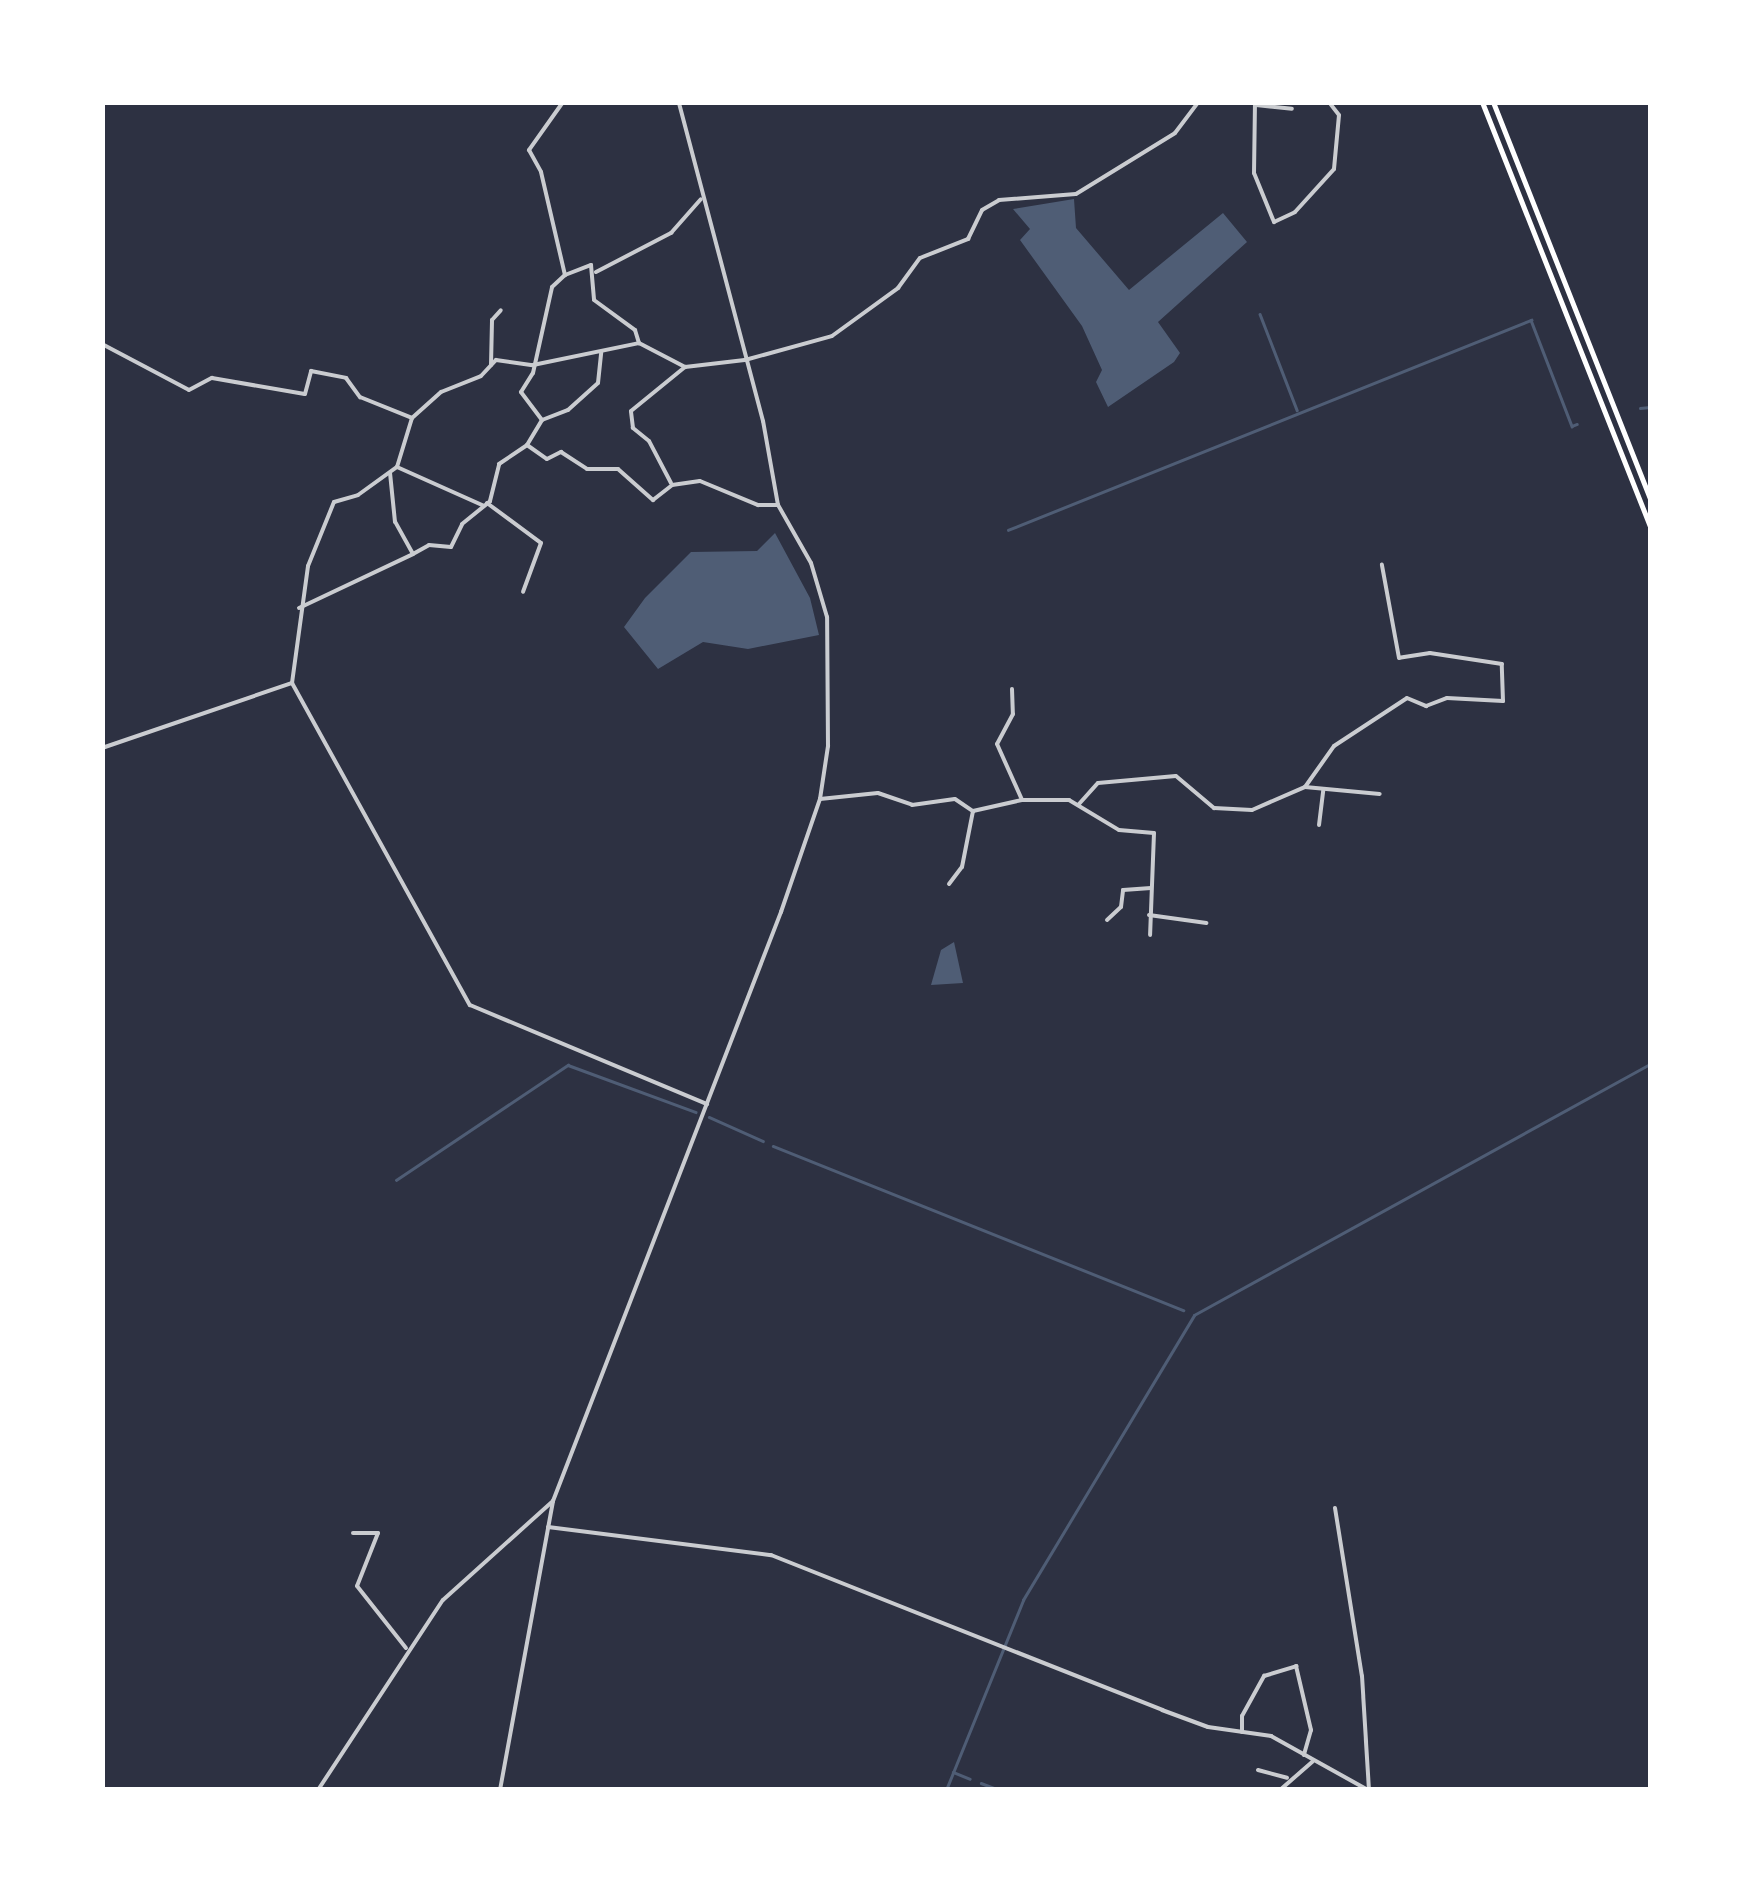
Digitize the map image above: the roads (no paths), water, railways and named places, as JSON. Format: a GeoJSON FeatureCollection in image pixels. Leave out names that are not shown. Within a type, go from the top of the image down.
{"type":"FeatureCollection","features":[{"type":"Feature","properties":{"kind":"highway"},"geometry":{"type":"LineString","coordinates":[[1482,102],[1650,526]]}},
{"type":"Feature","properties":{"kind":"highway"},"geometry":{"type":"LineString","coordinates":[[1493,102],[1650,499]]}},
{"type":"Feature","properties":{"kind":"street"},"geometry":{"type":"LineString","coordinates":[[563,102],[529,150],[540,172],[565,276]]}},
{"type":"Feature","properties":{"kind":"street"},"geometry":{"type":"LineString","coordinates":[[500,1790],[553,1500],[820,800],[830,724],[827,617],[811,563],[778,505],[679,102]]}},
{"type":"Feature","properties":{"kind":"street"},"geometry":{"type":"LineString","coordinates":[[672,484],[648,441],[633,428],[630,411],[684,367],[745,360],[807,346],[859,321],[920,258],[968,239],[982,210],[999,200],[1076,194],[1175,134],[1198,102]]}},
{"type":"Feature","properties":{"kind":"street"},"geometry":{"type":"LineString","coordinates":[[1292,109],[1255,104],[1254,173],[1274,222],[1294,212],[1334,169],[1339,114],[1329,102]]}},
{"type":"Feature","properties":{"kind":"street"},"geometry":{"type":"LineString","coordinates":[[594,272],[670,233],[701,199]]}},
{"type":"Feature","properties":{"kind":"street"},"geometry":{"type":"LineString","coordinates":[[542,420],[521,392],[533,365],[552,287],[583,266],[594,272]]}},
{"type":"Feature","properties":{"kind":"street"},"geometry":{"type":"LineString","coordinates":[[594,272],[594,300],[635,330],[639,343]]}},
{"type":"Feature","properties":{"kind":"street"},"geometry":{"type":"LineString","coordinates":[[491,365],[492,320],[501,310]]}},
{"type":"Feature","properties":{"kind":"street"},"geometry":{"type":"LineString","coordinates":[[684,367],[639,343],[533,365],[491,365],[441,392],[412,418],[397,467],[358,495],[334,502],[299,608],[292,683],[470,1005],[707,1104]]}},
{"type":"Feature","properties":{"kind":"street"},"geometry":{"type":"LineString","coordinates":[[102,344],[189,390],[212,378],[305,394],[311,371],[346,378],[360,397],[412,418]]}},
{"type":"Feature","properties":{"kind":"street"},"geometry":{"type":"LineString","coordinates":[[299,608],[429,545],[451,547],[462,524],[486,505],[499,464],[527,446],[542,420],[568,410],[598,383],[600,352]]}},
{"type":"Feature","properties":{"kind":"street"},"geometry":{"type":"LineString","coordinates":[[527,446],[547,459],[561,452],[587,468],[618,469],[653,500],[672,484],[700,481],[758,505],[778,505]]}},
{"type":"Feature","properties":{"kind":"street"},"geometry":{"type":"LineString","coordinates":[[397,467],[486,505],[541,544],[523,592]]}},
{"type":"Feature","properties":{"kind":"street"},"geometry":{"type":"LineString","coordinates":[[390,473],[396,522],[413,554]]}},
{"type":"Feature","properties":{"kind":"street"},"geometry":{"type":"LineString","coordinates":[[1079,804],[1098,783],[1166,776],[1176,776],[1185,789],[1230,812],[1284,800],[1306,787],[1334,746],[1408,698],[1426,706],[1447,698],[1503,702],[1502,664],[1430,653],[1400,658],[1382,564]]}},
{"type":"Feature","properties":{"kind":"street"},"geometry":{"type":"LineString","coordinates":[[102,748],[292,683]]}},
{"type":"Feature","properties":{"kind":"street"},"geometry":{"type":"LineString","coordinates":[[1012,689],[1013,714],[998,744],[1022,800]]}},
{"type":"Feature","properties":{"kind":"street"},"geometry":{"type":"LineString","coordinates":[[1306,787],[1380,794]]}},
{"type":"Feature","properties":{"kind":"street"},"geometry":{"type":"LineString","coordinates":[[1319,825],[1323,790]]}},
{"type":"Feature","properties":{"kind":"street"},"geometry":{"type":"LineString","coordinates":[[820,800],[878,793],[912,805],[956,799],[973,812]]}},
{"type":"Feature","properties":{"kind":"street"},"geometry":{"type":"LineString","coordinates":[[973,812],[1022,800],[1079,804],[1119,830],[1154,833],[1150,935]]}},
{"type":"Feature","properties":{"kind":"street"},"geometry":{"type":"LineString","coordinates":[[949,884],[962,868],[973,812]]}},
{"type":"Feature","properties":{"kind":"street"},"geometry":{"type":"LineString","coordinates":[[1107,920],[1121,907],[1122,890],[1151,888]]}},
{"type":"Feature","properties":{"kind":"street"},"geometry":{"type":"LineString","coordinates":[[1149,915],[1206,924]]}},
{"type":"Feature","properties":{"kind":"street"},"geometry":{"type":"LineString","coordinates":[[318,1790],[406,1648],[443,1600],[553,1500]]}},
{"type":"Feature","properties":{"kind":"street"},"geometry":{"type":"LineString","coordinates":[[548,1527],[771,1555],[1162,1710],[1271,1736],[1369,1790],[1362,1676],[1335,1508]]}},
{"type":"Feature","properties":{"kind":"street"},"geometry":{"type":"LineString","coordinates":[[353,1532],[378,1533],[357,1586],[406,1648]]}},
{"type":"Feature","properties":{"kind":"street"},"geometry":{"type":"LineString","coordinates":[[1242,1732],[1242,1716],[1264,1676],[1296,1666],[1311,1730],[1304,1755]]}},
{"type":"Feature","properties":{"kind":"street"},"geometry":{"type":"LineString","coordinates":[[1280,1790],[1287,1778],[1312,1762]]}},
{"type":"Feature","properties":{"kind":"street"},"geometry":{"type":"LineString","coordinates":[[1258,1770],[1287,1778]]}},
{"type":"Feature","properties":{"kind":"water"},"geometry":{"type":"Polygon","coordinates":[[[1074,199],[1076,228],[1129,290],[1223,213],[1247,242],[1158,322],[1180,353],[1174,362],[1108,407],[1096,382],[1102,370],[1082,326],[1020,240],[1030,229],[1013,209],[1074,199]]]}},
{"type":"Feature","properties":{"kind":"water"},"geometry":{"type":"Polygon","coordinates":[[[775,533],[810,598],[819,635],[748,649],[703,642],[658,669],[624,627],[645,598],[691,552],[757,551],[775,533]]]}},
{"type":"Feature","properties":{"kind":"water"},"geometry":{"type":"Polygon","coordinates":[[[954,942],[963,983],[931,985],[941,950],[954,942]]]}},
{"type":"Feature","properties":{"kind":"waterway"},"geometry":{"type":"LineString","coordinates":[[1260,314],[1297,410]]}},
{"type":"Feature","properties":{"kind":"waterway"},"geometry":{"type":"LineString","coordinates":[[1008,530],[1531,320],[1572,426],[1577,424]]}},
{"type":"Feature","properties":{"kind":"waterway"},"geometry":{"type":"LineString","coordinates":[[1640,408],[1650,407]]}},
{"type":"Feature","properties":{"kind":"waterway"},"geometry":{"type":"LineString","coordinates":[[946,1790],[1023,1600],[1194,1315],[1650,1064]]}},
{"type":"Feature","properties":{"kind":"waterway"},"geometry":{"type":"LineString","coordinates":[[396,1180],[568,1065],[696,1112]]}},
{"type":"Feature","properties":{"kind":"waterway"},"geometry":{"type":"LineString","coordinates":[[709,1117],[763,1141]]}},
{"type":"Feature","properties":{"kind":"waterway"},"geometry":{"type":"LineString","coordinates":[[773,1146],[1183,1310]]}},
{"type":"Feature","properties":{"kind":"waterway"},"geometry":{"type":"LineString","coordinates":[[953,1772],[970,1779]]}},
{"type":"Feature","properties":{"kind":"waterway"},"geometry":{"type":"LineString","coordinates":[[981,1783],[999,1790]]}}]}
